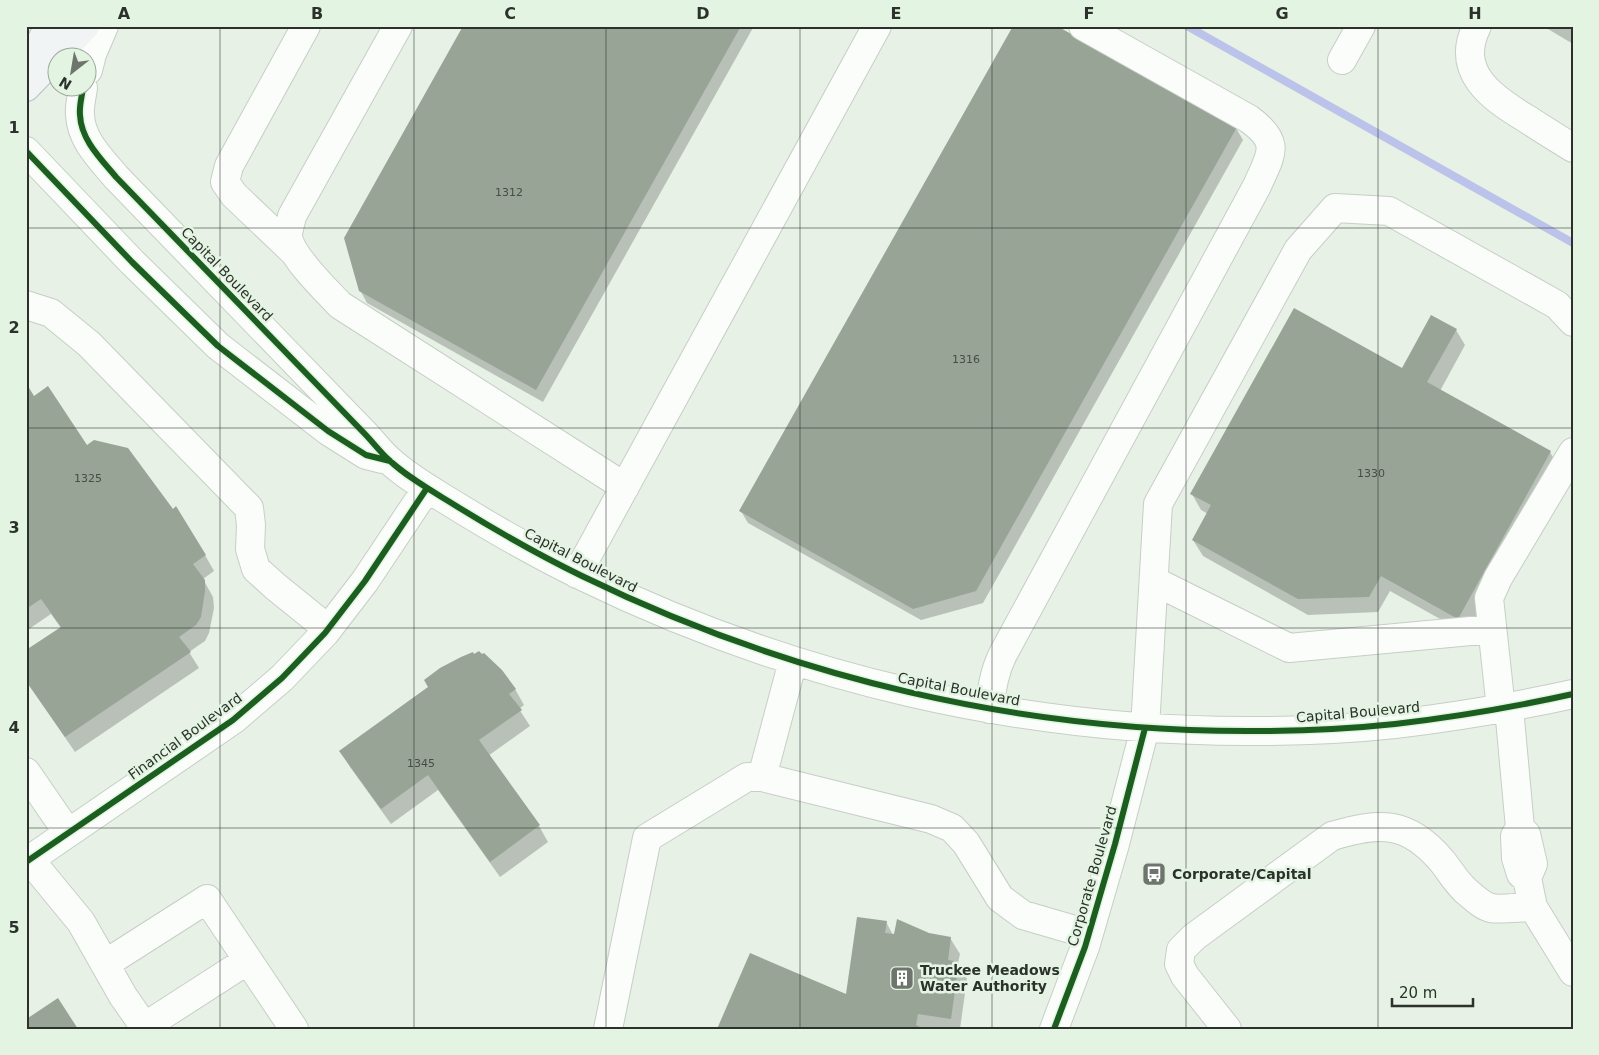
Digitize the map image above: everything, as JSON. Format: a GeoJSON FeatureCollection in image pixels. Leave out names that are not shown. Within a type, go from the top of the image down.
{"type":"FeatureCollection","features":[{"type":"Feature","properties":{"kind":"main road"},"geometry":{"type":"LineString","coordinates":[[26,66],[31,61],[49,26]]}},
{"type":"Feature","properties":{"kind":"main road"},"geometry":{"type":"LineString","coordinates":[[26,87],[85,26]]}},
{"type":"Feature","properties":{"kind":"street"},"geometry":{"type":"LineString","coordinates":[[95,48],[104,26]]}},
{"type":"Feature","properties":{"kind":"street"},"geometry":{"type":"LineString","coordinates":[[306,26],[228,166],[225,182],[234,195],[295,253],[314,278],[340,305],[625,487]]}},
{"type":"Feature","properties":{"kind":"street"},"geometry":{"type":"LineString","coordinates":[[295,253],[288,236],[292,216],[398,26]]}},
{"type":"Feature","properties":{"kind":"street"},"geometry":{"type":"LineString","coordinates":[[577,574],[877,26]]}},
{"type":"Feature","properties":{"kind":"street"},"geometry":{"type":"LineString","coordinates":[[989,709],[996,668],[1003,654],[1257,186],[1270,157],[1271,143],[1263,129],[1249,119],[1083,26]]}},
{"type":"Feature","properties":{"kind":"street"},"geometry":{"type":"LineString","coordinates":[[1342,60],[1360,26]]}},
{"type":"Feature","properties":{"kind":"street"},"geometry":{"type":"LineString","coordinates":[[1476,26],[1470,45],[1469,57],[1472,68],[1490,95],[1506,107],[1573,148]]}},
{"type":"Feature","properties":{"kind":"street","name":"Capital Boulevard"},"geometry":{"type":"LineString","coordinates":[[82,98],[80,113],[83,132],[97,155],[390,461],[427,488],[535,552],[577,574],[658,611],[752,648],[793,661],[847,677],[941,700],[1038,717],[1145,728],[1205,731],[1302,730],[1394,724],[1505,708],[1573,694]]}},
{"type":"Feature","properties":{"kind":"street","name":"Capital Boulevard"},"geometry":{"type":"LineString","coordinates":[[26,151],[132,262],[218,346],[328,431],[366,455],[390,461]]}},
{"type":"Feature","properties":{"kind":"street","name":"Corporate Boulevard"},"geometry":{"type":"LineString","coordinates":[[1054,1029],[1088,934],[1116,844],[1145,728],[1158,504],[1298,250],[1335,208],[1389,211],[1556,305],[1573,322]]}},
{"type":"Feature","properties":{"kind":"street"},"geometry":{"type":"LineString","coordinates":[[26,305],[51,313],[89,344],[249,508],[251,525],[250,549],[256,569],[328,629]]}},
{"type":"Feature","properties":{"kind":"street"},"geometry":{"type":"LineString","coordinates":[[1573,452],[1498,578],[1489,598],[1520,828],[1526,834],[1533,864],[1527,878],[1533,907],[1573,972]]}},
{"type":"Feature","properties":{"kind":"street","name":"Financial Boulevard"},"geometry":{"type":"LineString","coordinates":[[28,861],[233,720],[282,678],[328,629],[365,581],[427,488]]}},
{"type":"Feature","properties":{"kind":"street"},"geometry":{"type":"LineString","coordinates":[[1154,581],[1289,648],[1492,629]]}},
{"type":"Feature","properties":{"kind":"street"},"geometry":{"type":"LineString","coordinates":[[762,777],[793,661]]}},
{"type":"Feature","properties":{"kind":"street"},"geometry":{"type":"LineString","coordinates":[[26,772],[68,833]]}},
{"type":"Feature","properties":{"kind":"street"},"geometry":{"type":"LineString","coordinates":[[608,1029],[647,838],[748,777],[762,777],[931,818],[952,828],[966,843],[1000,898],[1024,915],[1088,934]]}},
{"type":"Feature","properties":{"kind":"street"},"geometry":{"type":"LineString","coordinates":[[1227,1029],[1179,964],[1181,950],[1202,932],[1332,836],[1359,828],[1395,828],[1426,843],[1461,886],[1476,900],[1491,908],[1533,907]]}},
{"type":"Feature","properties":{"kind":"street"},"geometry":{"type":"LineString","coordinates":[[28,861],[81,922],[122,996],[145,1028],[248,960]]}},
{"type":"Feature","properties":{"kind":"street"},"geometry":{"type":"LineString","coordinates":[[105,964],[207,899],[248,960],[287,1026]]}},
{"type":"Feature","properties":{"kind":"building"},"geometry":{"type":"Polygon","coordinates":[[[463,26],[741,26],[536,390],[359,291],[344,238],[463,26]]]}},
{"type":"Feature","properties":{"kind":"building"},"geometry":{"type":"Polygon","coordinates":[[[1013,26],[1057,26],[1237,127],[976,591],[913,609],[739,511],[1013,26]]]}},
{"type":"Feature","properties":{"kind":"building"},"geometry":{"type":"Polygon","coordinates":[[[1294,308],[1402,368],[1431,315],[1457,329],[1427,382],[1551,451],[1458,619],[1381,576],[1369,597],[1298,599],[1192,540],[1211,505],[1190,494],[1294,308]]]}},
{"type":"Feature","properties":{"kind":"building"},"geometry":{"type":"Polygon","coordinates":[[[26,383],[34,396],[48,386],[87,445],[94,440],[128,448],[173,509],[176,506],[206,555],[193,564],[205,580],[201,617],[196,625],[179,637],[191,652],[65,737],[26,681],[26,650],[61,627],[41,599],[26,609],[26,383]]]}},
{"type":"Feature","properties":{"kind":"building"},"geometry":{"type":"Polygon","coordinates":[[[479,651],[482,654],[484,653],[502,670],[516,689],[509,694],[522,710],[479,740],[540,825],[490,862],[428,775],[381,809],[339,751],[428,687],[424,680],[440,668],[461,657],[479,651]]]}},
{"type":"Feature","properties":{"kind":"building","name":"Truckee Meadows Water Authority"},"geometry":{"type":"Polygon","coordinates":[[[857,917],[887,921],[885,933],[894,934],[897,919],[929,933],[951,937],[948,960],[959,962],[951,1019],[918,1014],[916,1025],[924,1029],[717,1029],[750,953],[846,994],[857,917]]]}},
{"type":"Feature","properties":{"kind":"building"},"geometry":{"type":"Polygon","coordinates":[[[58,998],[78,1029],[26,1029],[26,1015],[28,1018],[58,998]]]}},
{"type":"Feature","properties":{"kind":"waterway"},"geometry":{"type":"LineString","coordinates":[[1187,26],[1573,243]]}},
{"type":"Feature","properties":{"kind":"cycle path"},"geometry":{"type":"LineString","coordinates":[[82,98],[81,124],[88,141],[98,156],[382,454],[420,484],[516,542],[582,576],[661,612],[742,643],[825,670],[909,692],[994,709],[1080,722],[1167,729],[1307,730],[1395,724],[1440,718],[1573,694]]}},
{"type":"Feature","properties":{"kind":"cycle path"},"geometry":{"type":"LineString","coordinates":[[26,151],[132,262],[218,346],[328,431],[366,455],[390,461]]}},
{"type":"Feature","properties":{"kind":"cycle path"},"geometry":{"type":"LineString","coordinates":[[26,862],[233,720],[282,678],[325,633],[365,581],[427,488]]}},
{"type":"Feature","properties":{"kind":"cycle path"},"geometry":{"type":"LineString","coordinates":[[1054,1029],[1085,947],[1115,844],[1145,728]]}},
{"type":"Feature","properties":{"kind":"place","name":"Corporate/Capital"},"geometry":{"type":"Point","coordinates":[1154,874]}},
{"type":"Feature","properties":{"kind":"place","name":"Truckee Meadows Water Authority"},"geometry":{"type":"Point","coordinates":[902,978]}}]}
